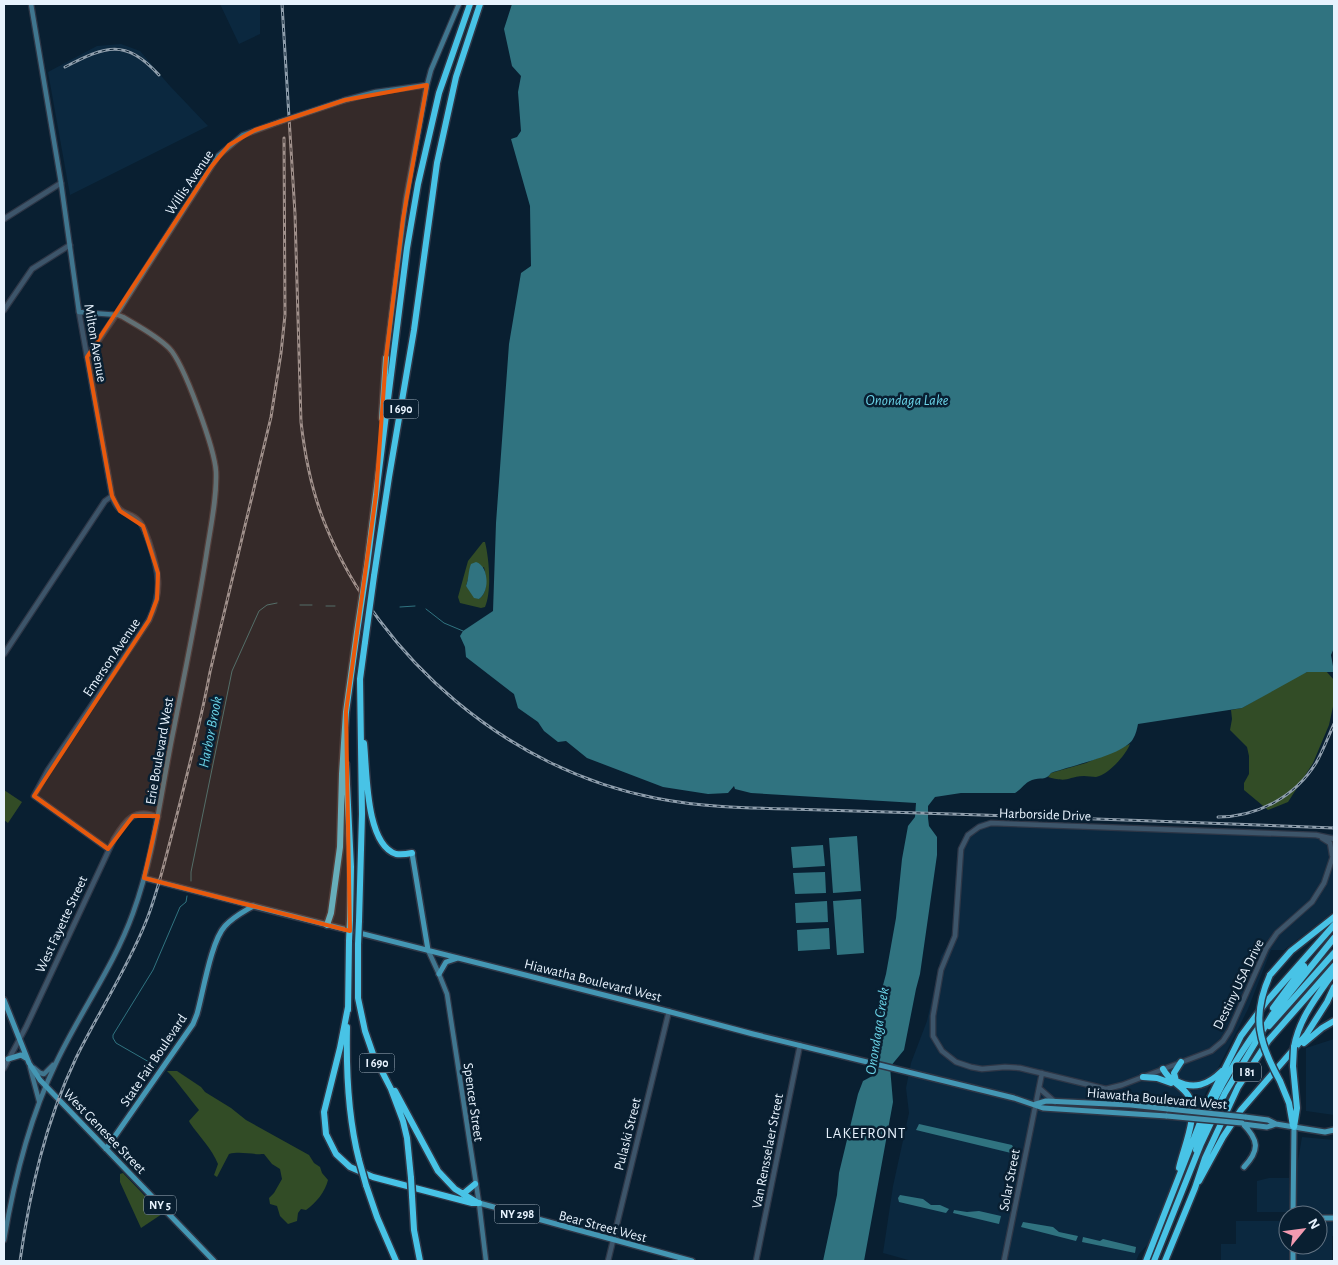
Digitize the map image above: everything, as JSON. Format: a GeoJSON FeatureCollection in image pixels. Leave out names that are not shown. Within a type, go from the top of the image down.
{"type":"FeatureCollection","features":[{"type":"Feature","properties":{"kind":"highway","name":"I 690"},"geometry":{"type":"LineString","coordinates":[[396,1261],[377,1217],[366,1185],[350,1114],[348,1007],[351,857],[345,735],[348,695],[367,566],[407,248],[418,184],[439,93],[470,4]]}},
{"type":"Feature","properties":{"kind":"highway","name":"I 690"},"geometry":{"type":"LineString","coordinates":[[420,1261],[414,1230],[407,1138],[391,1089],[368,1042],[361,1013],[358,987],[362,814],[360,673],[389,477],[414,330],[437,163],[456,77],[480,4]]}},
{"type":"Feature","properties":{"kind":"highway"},"geometry":{"type":"LineString","coordinates":[[382,445],[382,409],[386,358]]}},
{"type":"Feature","properties":{"kind":"highway"},"geometry":{"type":"LineString","coordinates":[[360,708],[369,796],[375,827],[389,850],[400,855],[412,853]]}},
{"type":"Feature","properties":{"kind":"highway"},"geometry":{"type":"LineString","coordinates":[[327,925],[331,913],[340,847],[345,735]]}},
{"type":"Feature","properties":{"kind":"highway"},"geometry":{"type":"LineString","coordinates":[[1294,1127],[1289,1103],[1265,1053],[1260,1032],[1260,1007],[1270,975],[1290,951],[1334,917]]}},
{"type":"Feature","properties":{"kind":"highway"},"geometry":{"type":"LineString","coordinates":[[1146,1261],[1208,1102],[1241,1036],[1255,1016],[1334,926]]}},
{"type":"Feature","properties":{"kind":"highway"},"geometry":{"type":"LineString","coordinates":[[1192,1167],[1201,1131],[1236,1061],[1328,932]]}},
{"type":"Feature","properties":{"kind":"highway"},"geometry":{"type":"LineString","coordinates":[[1242,1064],[1272,1015],[1334,938]]}},
{"type":"Feature","properties":{"kind":"highway","name":"I 81"},"geometry":{"type":"LineString","coordinates":[[1154,1261],[1192,1167],[1225,1093],[1242,1064],[1270,1024],[1334,953]]}},
{"type":"Feature","properties":{"kind":"highway","name":"I 81"},"geometry":{"type":"LineString","coordinates":[[1165,1261],[1195,1188],[1205,1158],[1246,1074],[1273,1034],[1331,973],[1334,966]]}},
{"type":"Feature","properties":{"kind":"highway"},"geometry":{"type":"LineString","coordinates":[[1294,1127],[1297,1108],[1293,1066],[1296,1038],[1300,1024],[1331,973]]}},
{"type":"Feature","properties":{"kind":"highway"},"geometry":{"type":"LineString","coordinates":[[1195,1188],[1205,1173],[1222,1137],[1241,1110],[1315,1023],[1334,987]]}},
{"type":"Feature","properties":{"kind":"highway"},"geometry":{"type":"LineString","coordinates":[[348,1007],[324,1112],[326,1134],[336,1154],[350,1167],[373,1177],[472,1203],[479,1203]]}},
{"type":"Feature","properties":{"kind":"highway"},"geometry":{"type":"LineString","coordinates":[[1282,1062],[1314,1034],[1334,1022]]}},
{"type":"Feature","properties":{"kind":"highway"},"geometry":{"type":"LineString","coordinates":[[1176,1083],[1174,1073],[1181,1062]]}},
{"type":"Feature","properties":{"kind":"highway"},"geometry":{"type":"LineString","coordinates":[[1143,1077],[1157,1078],[1190,1086],[1206,1084],[1227,1064]]}},
{"type":"Feature","properties":{"kind":"highway"},"geometry":{"type":"LineString","coordinates":[[1164,1069],[1189,1096],[1193,1112],[1170,1200]]}},
{"type":"Feature","properties":{"kind":"highway"},"geometry":{"type":"LineString","coordinates":[[382,1070],[438,1171],[450,1185],[479,1203]]}},
{"type":"Feature","properties":{"kind":"highway"},"geometry":{"type":"LineString","coordinates":[[463,1194],[475,1184]]}},
{"type":"Feature","properties":{"kind":"main road","name":"Milton Avenue"},"geometry":{"type":"LineString","coordinates":[[31,4],[61,183],[79,312]]}},
{"type":"Feature","properties":{"kind":"main road"},"geometry":{"type":"LineString","coordinates":[[386,358],[406,199],[427,85],[431,70],[459,4]]}},
{"type":"Feature","properties":{"kind":"main road","name":"Willis Avenue"},"geometry":{"type":"LineString","coordinates":[[116,315],[218,156],[243,136],[259,128],[345,100],[376,92],[427,85]]}},
{"type":"Feature","properties":{"kind":"main road","name":"Erie Boulevard West"},"geometry":{"type":"LineString","coordinates":[[4,1240],[12,1195],[45,1086],[56,1062],[109,966],[134,911],[144,878],[158,816],[202,586],[216,472],[210,443],[191,391],[178,359],[170,348],[130,321],[116,315],[79,312]]}},
{"type":"Feature","properties":{"kind":"main road"},"geometry":{"type":"LineString","coordinates":[[412,853],[428,950]]}},
{"type":"Feature","properties":{"kind":"main road","name":"Hiawatha Boulevard West"},"geometry":{"type":"LineString","coordinates":[[144,878],[923,1075],[1036,1104],[1043,1108],[1167,1116],[1267,1127],[1276,1124]]}},
{"type":"Feature","properties":{"kind":"main road","name":"State Fair Boulevard"},"geometry":{"type":"LineString","coordinates":[[106,1149],[192,1024],[197,1014],[220,931],[230,921],[253,906]]}},
{"type":"Feature","properties":{"kind":"main road","name":"Spencer Street"},"geometry":{"type":"LineString","coordinates":[[428,950],[440,974],[448,1004],[479,1203],[486,1261]]}},
{"type":"Feature","properties":{"kind":"main road"},"geometry":{"type":"LineString","coordinates":[[440,974],[446,962],[460,958]]}},
{"type":"Feature","properties":{"kind":"main road","name":"West Genesee Street"},"geometry":{"type":"LineString","coordinates":[[4,1000],[28,1062],[45,1086],[214,1261]]}},
{"type":"Feature","properties":{"kind":"main road"},"geometry":{"type":"LineString","coordinates":[[8,1059],[22,1055],[43,1074],[56,1062]]}},
{"type":"Feature","properties":{"kind":"main road"},"geometry":{"type":"LineString","coordinates":[[28,1062],[39,1103]]}},
{"type":"Feature","properties":{"kind":"main road","name":"Hiawatha Boulevard West"},"geometry":{"type":"LineString","coordinates":[[1036,1104],[1046,1101],[1131,1104],[1268,1120],[1276,1124],[1334,1132]]}},
{"type":"Feature","properties":{"kind":"main road"},"geometry":{"type":"LineString","coordinates":[[1242,1124],[1253,1136],[1256,1149],[1244,1167]]}},
{"type":"Feature","properties":{"kind":"main road"},"geometry":{"type":"LineString","coordinates":[[1293,1205],[1294,1127]]}},
{"type":"Feature","properties":{"kind":"main road","name":"Bear Street West"},"geometry":{"type":"LineString","coordinates":[[479,1203],[692,1261]]}},
{"type":"Feature","properties":{"kind":"street"},"geometry":{"type":"LineString","coordinates":[[4,219],[61,183]]}},
{"type":"Feature","properties":{"kind":"street"},"geometry":{"type":"LineString","coordinates":[[4,310],[32,269],[70,245]]}},
{"type":"Feature","properties":{"kind":"street","name":"Milton Avenue"},"geometry":{"type":"LineString","coordinates":[[79,312],[112,496]]}},
{"type":"Feature","properties":{"kind":"street","name":"Willis Avenue"},"geometry":{"type":"LineString","coordinates":[[87,357],[116,315]]}},
{"type":"Feature","properties":{"kind":"street"},"geometry":{"type":"LineString","coordinates":[[4,654],[105,502],[112,496]]}},
{"type":"Feature","properties":{"kind":"street","name":"Emerson Avenue"},"geometry":{"type":"LineString","coordinates":[[108,849],[34,796],[48,770],[139,635],[154,610],[157,599],[158,573],[145,531],[138,519],[120,511],[112,496]]}},
{"type":"Feature","properties":{"kind":"street","name":"West Fayette Street"},"geometry":{"type":"LineString","coordinates":[[4,1068],[108,849],[122,826],[133,816],[146,813],[158,816]]}},
{"type":"Feature","properties":{"kind":"street","name":"Harborside Drive"},"geometry":{"type":"LineString","coordinates":[[1042,1073],[1012,1067],[982,1069],[962,1065],[942,1051],[934,1036],[933,1016],[941,970],[955,936],[959,857],[968,836],[979,827],[991,824],[1316,835],[1334,839]]}},
{"type":"Feature","properties":{"kind":"street"},"geometry":{"type":"LineString","coordinates":[[1316,835],[1330,843],[1333,859]]}},
{"type":"Feature","properties":{"kind":"street","name":"Destiny USA Drive"},"geometry":{"type":"LineString","coordinates":[[1042,1073],[1106,1089],[1211,1051],[1223,1041],[1230,1030],[1269,943],[1281,929],[1312,902],[1324,883],[1334,853]]}},
{"type":"Feature","properties":{"kind":"street","name":"Pulaski Street"},"geometry":{"type":"LineString","coordinates":[[608,1261],[669,1012]]}},
{"type":"Feature","properties":{"kind":"street","name":"Van Rensselaer Street"},"geometry":{"type":"LineString","coordinates":[[756,1261],[800,1045]]}},
{"type":"Feature","properties":{"kind":"street"},"geometry":{"type":"LineString","coordinates":[[1036,1104],[1042,1073]]}},
{"type":"Feature","properties":{"kind":"street"},"geometry":{"type":"LineString","coordinates":[[1039,1088],[1055,1102]]}},
{"type":"Feature","properties":{"kind":"street","name":"Solar Street"},"geometry":{"type":"LineString","coordinates":[[1004,1261],[1036,1104]]}},
{"type":"Feature","properties":{"kind":"highlighted area"},"geometry":{"type":"Polygon","coordinates":[[[427,85],[403,219],[386,358],[376,495],[346,712],[350,931],[144,878],[158,816],[133,816],[108,849],[34,796],[149,620],[157,599],[158,573],[143,526],[120,511],[112,496],[87,357],[211,167],[229,145],[255,130],[345,100],[427,85]]]}},
{"type":"Feature","properties":{"kind":"shaded area"},"geometry":{"type":"Polygon","coordinates":[[[220,4],[260,4],[260,34],[239,44],[220,4]]]}},
{"type":"Feature","properties":{"kind":"shaded area"},"geometry":{"type":"Polygon","coordinates":[[[121,44],[140,51],[208,126],[70,195],[48,72],[97,46],[121,44]]]}},
{"type":"Feature","properties":{"kind":"shaded area"},"geometry":{"type":"Polygon","coordinates":[[[485,542],[489,565],[489,592],[485,607],[481,608],[460,603],[458,597],[468,561],[485,542]],[[484,567],[468,579],[466,586],[479,599],[486,588],[484,567]]]}},
{"type":"Feature","properties":{"kind":"shaded area"},"geometry":{"type":"Polygon","coordinates":[[[1326,671],[1334,680],[1334,702],[1329,725],[1313,763],[1288,802],[1268,810],[1244,790],[1244,783],[1249,774],[1249,756],[1247,747],[1230,730],[1231,710],[1242,708],[1307,672],[1326,671]]]}},
{"type":"Feature","properties":{"kind":"shaded area"},"geometry":{"type":"Polygon","coordinates":[[[1130,744],[1125,754],[1106,773],[1096,777],[1084,776],[1064,780],[1048,777],[1051,773],[1086,763],[1130,744]]]}},
{"type":"Feature","properties":{"kind":"shaded area"},"geometry":{"type":"Polygon","coordinates":[[[4,790],[22,802],[8,823],[4,820],[4,790]]]}},
{"type":"Feature","properties":{"kind":"shaded area"},"geometry":{"type":"Polygon","coordinates":[[[992,820],[1334,834],[1334,911],[1284,950],[1271,950],[1248,1009],[1206,1092],[1149,1243],[1139,1254],[1136,1261],[912,1261],[883,1253],[893,1186],[909,1113],[906,1088],[911,1063],[927,1021],[941,956],[951,940],[953,932],[957,853],[965,833],[980,822],[992,820]]]}},
{"type":"Feature","properties":{"kind":"shaded area"},"geometry":{"type":"Polygon","coordinates":[[[1334,1039],[1334,1115],[1306,1111],[1306,1048],[1334,1039]]]}},
{"type":"Feature","properties":{"kind":"shaded area"},"geometry":{"type":"Polygon","coordinates":[[[167,1071],[177,1071],[246,1120],[309,1155],[314,1163],[320,1167],[328,1180],[327,1184],[320,1197],[313,1204],[306,1210],[301,1209],[298,1213],[297,1221],[288,1224],[280,1216],[277,1206],[270,1204],[269,1198],[282,1179],[280,1169],[272,1164],[264,1154],[229,1154],[217,1177],[214,1175],[218,1164],[189,1121],[199,1110],[167,1071]]]}},
{"type":"Feature","properties":{"kind":"shaded area"},"geometry":{"type":"Polygon","coordinates":[[[1302,1137],[1334,1140],[1334,1236],[1332,1236],[1332,1261],[1221,1261],[1221,1244],[1236,1244],[1236,1221],[1278,1221],[1278,1255],[1328,1255],[1328,1205],[1297,1205],[1297,1166],[1302,1137]]]}},
{"type":"Feature","properties":{"kind":"shaded area"},"geometry":{"type":"Polygon","coordinates":[[[123,1173],[162,1214],[141,1228],[120,1182],[120,1174],[123,1173]]]}},
{"type":"Feature","properties":{"kind":"shaded area"},"geometry":{"type":"Polygon","coordinates":[[[1269,1178],[1289,1178],[1290,1205],[1278,1205],[1278,1212],[1257,1212],[1257,1181],[1269,1178]]]}},
{"type":"Feature","properties":{"kind":"water","name":"Onondaga Lake"},"geometry":{"type":"Polygon","coordinates":[[[512,4],[1334,4],[1334,648],[1331,655],[1334,672],[1307,672],[1242,708],[1138,724],[1136,733],[1128,745],[1108,755],[1051,773],[1045,778],[1032,780],[1015,793],[961,793],[935,797],[928,806],[928,818],[929,826],[937,837],[937,855],[920,974],[904,1050],[890,1067],[893,1102],[864,1261],[823,1261],[837,1195],[839,1173],[858,1094],[863,1081],[876,1074],[874,1036],[882,1003],[882,989],[896,918],[902,859],[908,826],[915,817],[916,803],[751,793],[735,789],[734,786],[728,793],[708,794],[663,787],[587,758],[566,741],[558,742],[544,731],[538,722],[518,708],[514,694],[466,657],[465,647],[460,636],[463,631],[493,611],[496,523],[509,344],[521,273],[531,266],[530,206],[511,139],[517,137],[521,131],[518,92],[521,76],[512,66],[504,29],[512,4]]]}},
{"type":"Feature","properties":{"kind":"water"},"geometry":{"type":"Polygon","coordinates":[[[476,562],[484,568],[486,574],[485,591],[479,599],[474,598],[466,586],[471,564],[476,562]]]}},
{"type":"Feature","properties":{"kind":"water"},"geometry":{"type":"Polygon","coordinates":[[[857,836],[861,891],[833,893],[829,838],[857,836]]]}},
{"type":"Feature","properties":{"kind":"water"},"geometry":{"type":"Polygon","coordinates":[[[823,845],[825,866],[793,868],[791,847],[823,845]]]}},
{"type":"Feature","properties":{"kind":"water"},"geometry":{"type":"Polygon","coordinates":[[[825,872],[826,893],[795,894],[793,873],[825,872]]]}},
{"type":"Feature","properties":{"kind":"water"},"geometry":{"type":"Polygon","coordinates":[[[861,899],[864,953],[837,955],[833,901],[861,899]]]}},
{"type":"Feature","properties":{"kind":"water"},"geometry":{"type":"Polygon","coordinates":[[[827,901],[828,922],[796,923],[795,903],[827,901]]]}},
{"type":"Feature","properties":{"kind":"water"},"geometry":{"type":"Polygon","coordinates":[[[829,928],[830,949],[798,951],[797,930],[829,928]]]}},
{"type":"Feature","properties":{"kind":"water"},"geometry":{"type":"Polygon","coordinates":[[[919,1124],[1012,1145],[1014,1149],[1011,1153],[916,1130],[919,1124]]]}},
{"type":"Feature","properties":{"kind":"water"},"geometry":{"type":"Polygon","coordinates":[[[900,1195],[923,1199],[931,1205],[940,1205],[949,1209],[946,1213],[899,1202],[898,1198],[900,1195]]]}},
{"type":"Feature","properties":{"kind":"water"},"geometry":{"type":"Polygon","coordinates":[[[954,1210],[979,1211],[1001,1216],[999,1224],[953,1213],[954,1210]]]}},
{"type":"Feature","properties":{"kind":"water"},"geometry":{"type":"Polygon","coordinates":[[[1023,1222],[1053,1227],[1059,1232],[1078,1236],[1076,1241],[1021,1227],[1023,1222]]]}},
{"type":"Feature","properties":{"kind":"water"},"geometry":{"type":"Polygon","coordinates":[[[1083,1237],[1100,1241],[1103,1239],[1136,1247],[1135,1253],[1082,1242],[1083,1237]]]}},
{"type":"Feature","properties":{"kind":"waterway","name":"Harbor Brook"},"geometry":{"type":"LineString","coordinates":[[191,881],[191,872],[232,671],[259,611],[267,605],[277,603]]}},
{"type":"Feature","properties":{"kind":"waterway","name":"Harbor Brook"},"geometry":{"type":"LineString","coordinates":[[300,605],[312,605]]}},
{"type":"Feature","properties":{"kind":"waterway","name":"Harbor Brook"},"geometry":{"type":"LineString","coordinates":[[326,606],[335,606]]}},
{"type":"Feature","properties":{"kind":"waterway","name":"Harbor Brook"},"geometry":{"type":"LineString","coordinates":[[400,607],[415,606]]}},
{"type":"Feature","properties":{"kind":"waterway","name":"Harbor Brook"},"geometry":{"type":"LineString","coordinates":[[426,609],[444,623],[463,631]]}},
{"type":"Feature","properties":{"kind":"waterway","name":"Harbor Brook"},"geometry":{"type":"LineString","coordinates":[[156,1066],[116,1043],[113,1035],[153,970],[180,907],[186,902],[187,896]]}},
{"type":"Feature","properties":{"kind":"railway"},"geometry":{"type":"LineString","coordinates":[[282,4],[295,214],[301,422],[313,487],[320,512],[349,574],[379,620],[415,663],[456,701],[501,735],[550,762],[601,784],[672,801],[739,807],[1334,828]]}},
{"type":"Feature","properties":{"kind":"railway"},"geometry":{"type":"LineString","coordinates":[[65,67],[92,54],[115,49],[136,55],[159,75]]}},
{"type":"Feature","properties":{"kind":"railway"},"geometry":{"type":"LineString","coordinates":[[20,1261],[34,1183],[47,1132],[76,1058],[129,958],[149,913],[157,891],[197,733],[271,417],[281,353],[285,315],[284,138]]}},
{"type":"Feature","properties":{"kind":"railway"},"geometry":{"type":"LineString","coordinates":[[1218,817],[1233,816],[1261,809],[1286,795],[1297,786],[1316,763],[1334,724]]}},
{"type":"Feature","properties":{"kind":"district","name":"LAKEFRONT"},"geometry":{"type":"Point","coordinates":[866,1133]}},
{"type":"Feature","properties":{"kind":"water label","name":"Onondaga Creek"},"geometry":{"type":"Point","coordinates":[877,1031]}}]}
